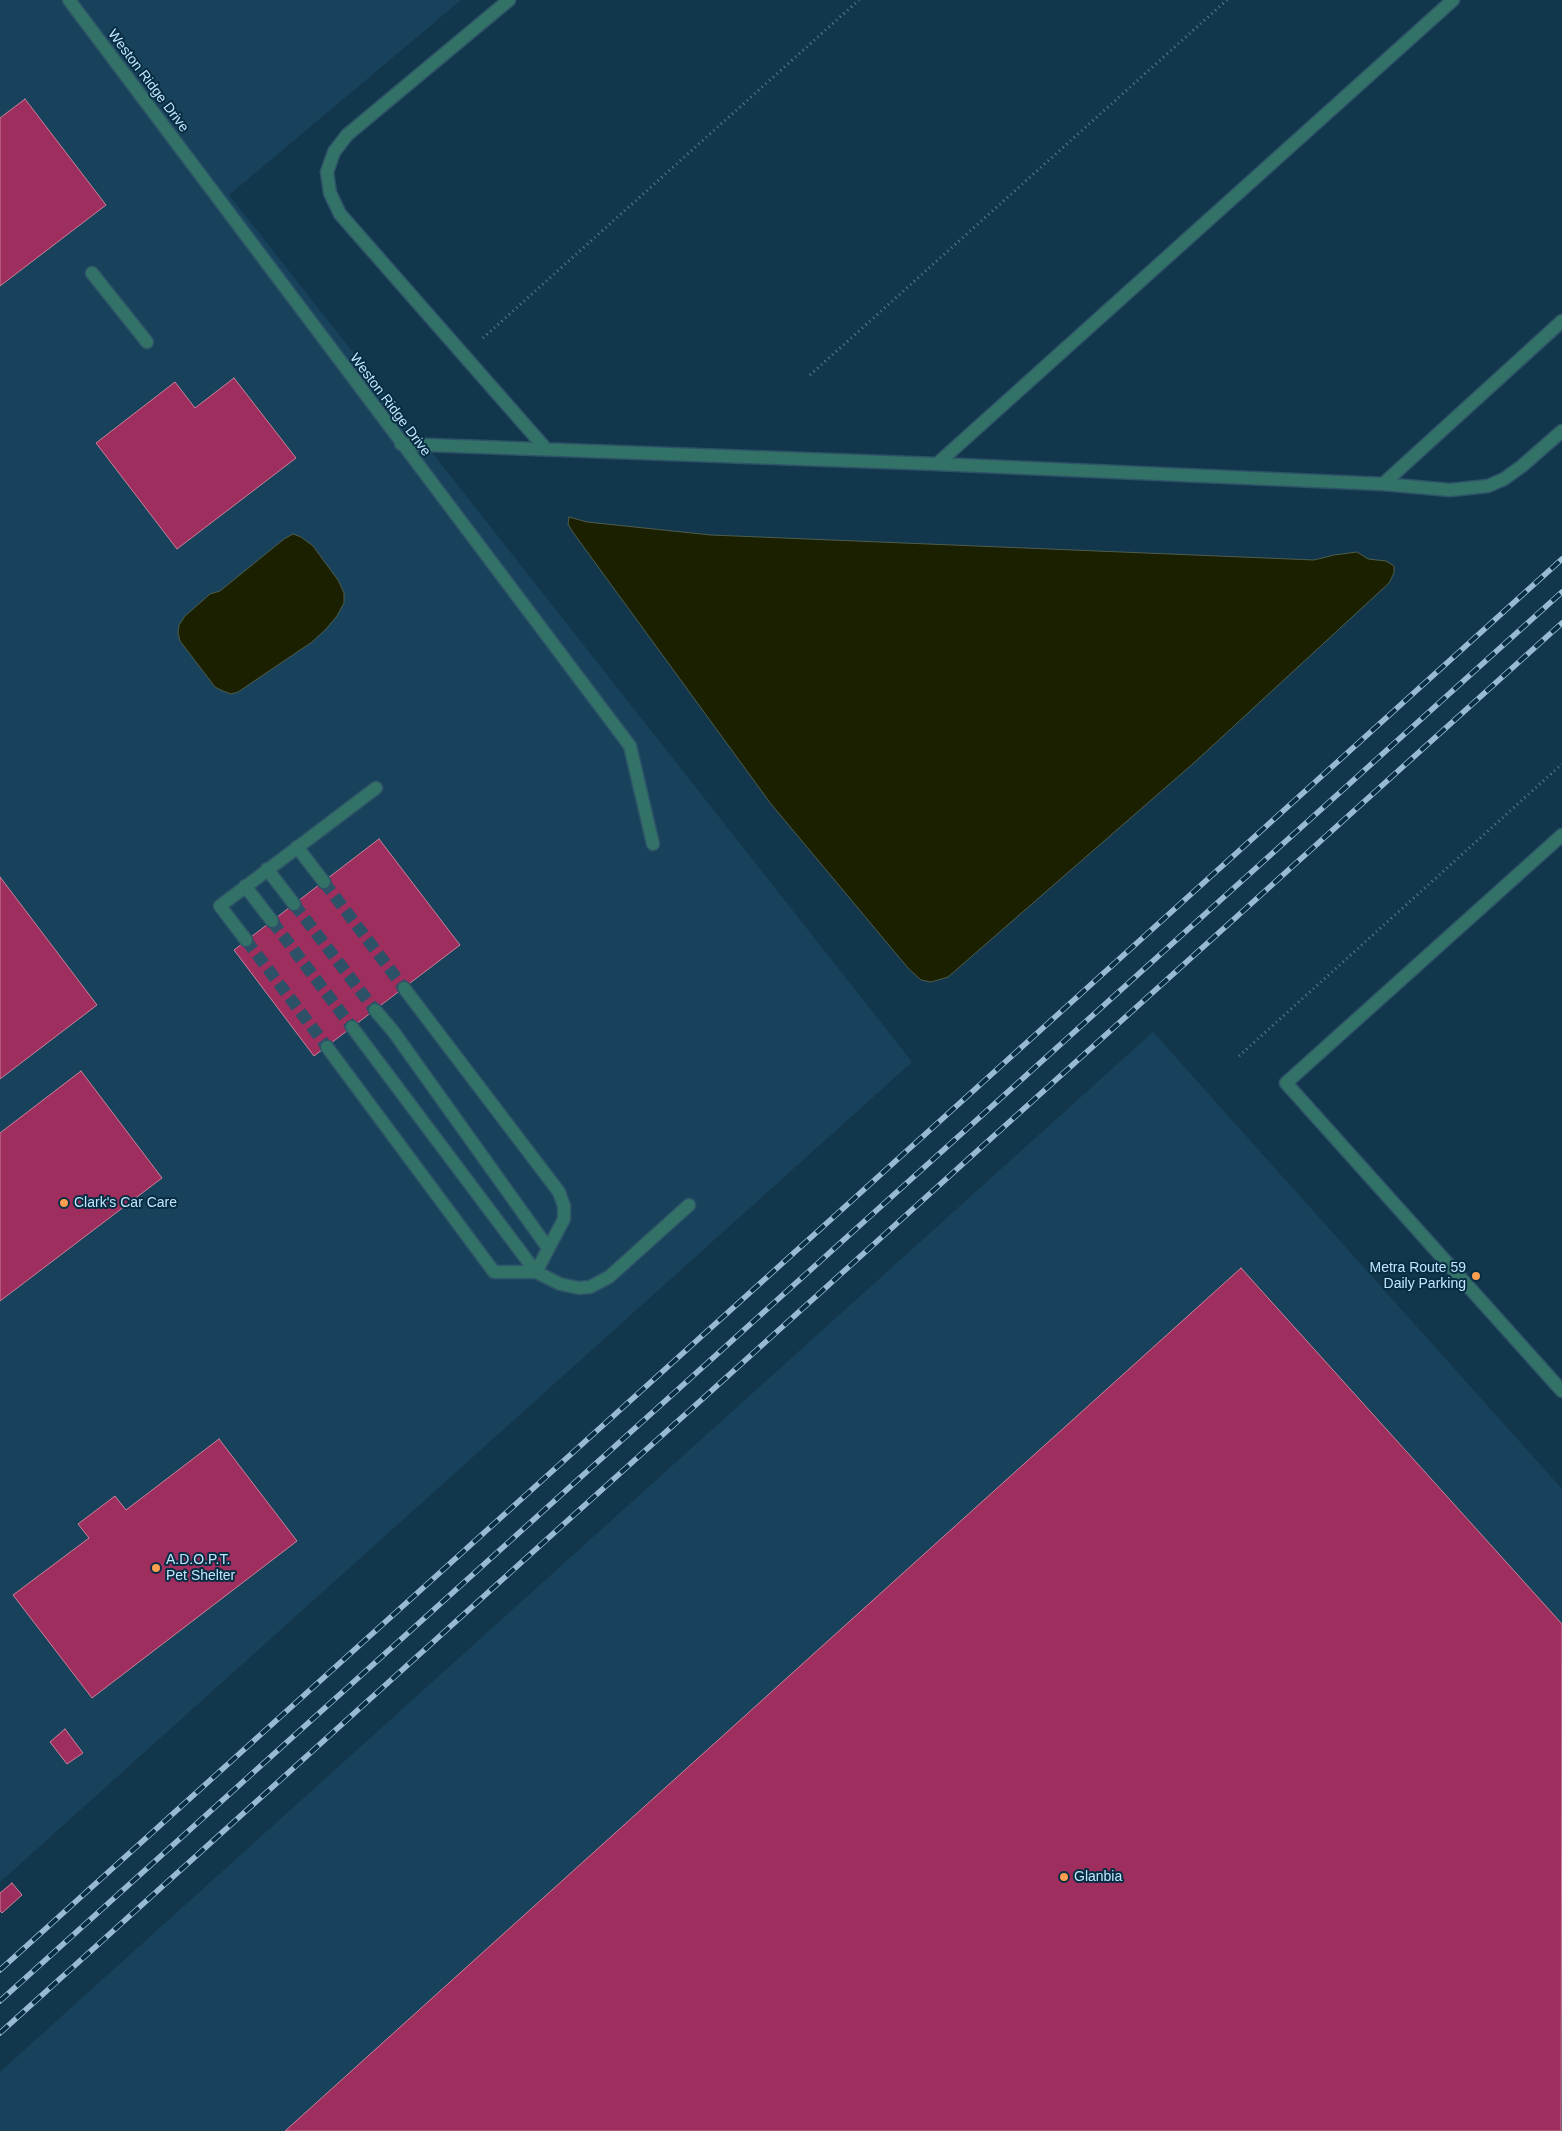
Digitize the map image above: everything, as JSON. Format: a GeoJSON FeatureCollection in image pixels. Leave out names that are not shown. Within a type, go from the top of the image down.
{"type":"FeatureCollection","features":[{"type":"Feature","properties":{"kind":"street","name":"Weston Ridge Drive"},"geometry":{"type":"LineString","coordinates":[[69,0],[401,444],[630,746],[653,844]]}},
{"type":"Feature","properties":{"kind":"street"},"geometry":{"type":"LineString","coordinates":[[509,0],[347,135],[334,152],[327,172],[330,193],[340,214],[546,449]]}},
{"type":"Feature","properties":{"kind":"street"},"geometry":{"type":"LineString","coordinates":[[937,464],[1453,0]]}},
{"type":"Feature","properties":{"kind":"street"},"geometry":{"type":"LineString","coordinates":[[92,273],[147,342]]}},
{"type":"Feature","properties":{"kind":"street"},"geometry":{"type":"LineString","coordinates":[[1383,484],[1562,321]]}},
{"type":"Feature","properties":{"kind":"street"},"geometry":{"type":"LineString","coordinates":[[401,444],[937,464],[1383,484],[1450,490],[1488,486],[1504,479],[1562,431]]}},
{"type":"Feature","properties":{"kind":"street"},"geometry":{"type":"LineString","coordinates":[[246,940],[220,906],[376,788]]}},
{"type":"Feature","properties":{"kind":"street"},"geometry":{"type":"LineString","coordinates":[[1562,835],[1286,1083],[1562,1391]]}},
{"type":"Feature","properties":{"kind":"street"},"geometry":{"type":"LineString","coordinates":[[297,847],[324,882]]}},
{"type":"Feature","properties":{"kind":"street"},"geometry":{"type":"LineString","coordinates":[[268,869],[294,904]]}},
{"type":"Feature","properties":{"kind":"street"},"geometry":{"type":"LineString","coordinates":[[245,886],[272,921]]}},
{"type":"Feature","properties":{"kind":"street"},"geometry":{"type":"LineString","coordinates":[[404,988],[559,1192],[564,1206],[564,1219],[536,1272]]}},
{"type":"Feature","properties":{"kind":"street"},"geometry":{"type":"LineString","coordinates":[[375,1010],[393,1031],[548,1248]]}},
{"type":"Feature","properties":{"kind":"street"},"geometry":{"type":"LineString","coordinates":[[352,1027],[536,1272],[560,1284],[579,1288],[590,1287],[609,1277],[689,1205]]}},
{"type":"Feature","properties":{"kind":"street"},"geometry":{"type":"LineString","coordinates":[[327,1047],[494,1272],[536,1272]]}},
{"type":"Feature","properties":{"kind":"path"},"geometry":{"type":"LineString","coordinates":[[464,356],[859,0]]}},
{"type":"Feature","properties":{"kind":"path"},"geometry":{"type":"LineString","coordinates":[[810,375],[1227,0]]}},
{"type":"Feature","properties":{"kind":"path"},"geometry":{"type":"LineString","coordinates":[[1239,1056],[1562,764]]}},
{"type":"Feature","properties":{"kind":"shaded area"},"geometry":{"type":"Polygon","coordinates":[[[0,0],[461,0],[229,195],[912,1062],[0,1882],[0,0]]]}},
{"type":"Feature","properties":{"kind":"shaded area"},"geometry":{"type":"Polygon","coordinates":[[[569,517],[587,522],[711,535],[1314,560],[1357,552],[1368,559],[1386,561],[1394,566],[1394,573],[1389,583],[1196,761],[948,977],[931,982],[921,980],[908,968],[771,804],[572,531],[568,524],[569,517]]]}},
{"type":"Feature","properties":{"kind":"shaded area"},"geometry":{"type":"Polygon","coordinates":[[[293,534],[301,537],[313,546],[338,580],[344,593],[344,603],[337,616],[312,642],[238,692],[231,694],[223,691],[215,687],[180,641],[179,625],[185,616],[210,594],[220,591],[284,539],[293,534]]]}},
{"type":"Feature","properties":{"kind":"shaded area","name":"Glanbia"},"geometry":{"type":"Polygon","coordinates":[[[1153,1032],[1562,1489],[1562,2131],[0,2131],[0,2072],[1153,1032]]]}},
{"type":"Feature","properties":{"kind":"building"},"geometry":{"type":"Polygon","coordinates":[[[25,99],[106,205],[0,286],[0,118],[25,99]]]}},
{"type":"Feature","properties":{"kind":"building"},"geometry":{"type":"Polygon","coordinates":[[[234,378],[296,458],[177,549],[96,443],[175,382],[195,408],[234,378]]]}},
{"type":"Feature","properties":{"kind":"building"},"geometry":{"type":"Polygon","coordinates":[[[379,839],[460,945],[314,1056],[234,950],[379,839]]]}},
{"type":"Feature","properties":{"kind":"building"},"geometry":{"type":"Polygon","coordinates":[[[0,877],[97,1005],[0,1079],[0,877]]]}},
{"type":"Feature","properties":{"kind":"building","name":"Clark's Car Care"},"geometry":{"type":"Polygon","coordinates":[[[81,1071],[162,1178],[0,1301],[0,1133],[81,1071]]]}},
{"type":"Feature","properties":{"kind":"building","name":"Glanbia"},"geometry":{"type":"Polygon","coordinates":[[[1241,1268],[1562,1624],[1561,2131],[285,2131],[1241,1268]]]}},
{"type":"Feature","properties":{"kind":"building","name":"A.D.O.P.T. Pet Shelter"},"geometry":{"type":"Polygon","coordinates":[[[219,1439],[297,1541],[92,1698],[13,1595],[89,1538],[78,1524],[115,1496],[126,1510],[219,1439]]]}},
{"type":"Feature","properties":{"kind":"building"},"geometry":{"type":"Polygon","coordinates":[[[65,1729],[83,1753],[67,1764],[50,1742],[65,1729]]]}},
{"type":"Feature","properties":{"kind":"building"},"geometry":{"type":"Polygon","coordinates":[[[12,1883],[22,1895],[2,1913],[0,1911],[0,1893],[12,1883]]]}},
{"type":"Feature","properties":{"kind":"tunnel"},"geometry":{"type":"LineString","coordinates":[[324,882],[404,988]]}},
{"type":"Feature","properties":{"kind":"tunnel"},"geometry":{"type":"LineString","coordinates":[[294,904],[375,1010]]}},
{"type":"Feature","properties":{"kind":"tunnel"},"geometry":{"type":"LineString","coordinates":[[272,921],[352,1027]]}},
{"type":"Feature","properties":{"kind":"tunnel"},"geometry":{"type":"LineString","coordinates":[[246,940],[327,1047]]}},
{"type":"Feature","properties":{"kind":"railway"},"geometry":{"type":"LineString","coordinates":[[0,1970],[1562,559]]}},
{"type":"Feature","properties":{"kind":"railway"},"geometry":{"type":"LineString","coordinates":[[0,2001],[1562,592]]}},
{"type":"Feature","properties":{"kind":"railway"},"geometry":{"type":"LineString","coordinates":[[0,2033],[1562,623]]}},
{"type":"Feature","properties":{"kind":"place","name":"Clark's Car Care"},"geometry":{"type":"Point","coordinates":[64,1203]}},
{"type":"Feature","properties":{"kind":"place","name":"Metra Route 59 Daily Parking"},"geometry":{"type":"Point","coordinates":[1476,1276]}},
{"type":"Feature","properties":{"kind":"place","name":"A.D.O.P.T. Pet Shelter"},"geometry":{"type":"Point","coordinates":[156,1568]}},
{"type":"Feature","properties":{"kind":"place","name":"Glanbia"},"geometry":{"type":"Point","coordinates":[1064,1877]}}]}
